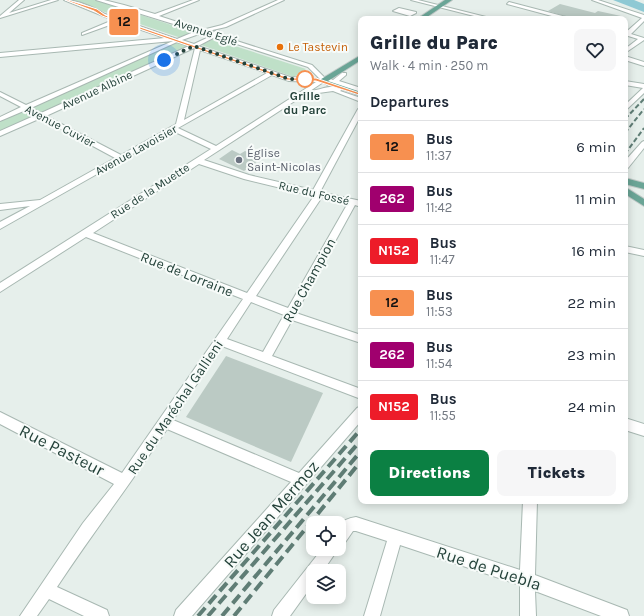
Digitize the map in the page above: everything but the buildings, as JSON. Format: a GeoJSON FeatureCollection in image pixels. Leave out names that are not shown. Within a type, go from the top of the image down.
{"type":"FeatureCollection","features":[{"type":"Feature","properties":{"kind":"main road"},"geometry":{"type":"LineString","coordinates":[[427,4],[440,3],[448,0]]}},
{"type":"Feature","properties":{"kind":"main road"},"geometry":{"type":"LineString","coordinates":[[425,16],[448,0]]}},
{"type":"Feature","properties":{"kind":"main road"},"geometry":{"type":"LineString","coordinates":[[333,84],[351,64],[358,59]]}},
{"type":"Feature","properties":{"kind":"main road"},"geometry":{"type":"LineString","coordinates":[[333,84],[344,74],[351,64]]}},
{"type":"Feature","properties":{"kind":"main road"},"geometry":{"type":"LineString","coordinates":[[333,84],[358,89]]}},
{"type":"Feature","properties":{"kind":"main road"},"geometry":{"type":"LineString","coordinates":[[628,181],[644,186]]}},
{"type":"Feature","properties":{"kind":"main road"},"geometry":{"type":"LineString","coordinates":[[628,188],[644,199]]}},
{"type":"Feature","properties":{"kind":"main road"},"geometry":{"type":"LineString","coordinates":[[628,192],[644,203]]}},
{"type":"Feature","properties":{"kind":"street"},"geometry":{"type":"LineString","coordinates":[[1,18],[22,0]]}},
{"type":"Feature","properties":{"kind":"street"},"geometry":{"type":"LineString","coordinates":[[1,18],[56,0]]}},
{"type":"Feature","properties":{"kind":"street","name":"Avenue Eglé"},"geometry":{"type":"LineString","coordinates":[[66,0],[95,10],[103,15],[291,80],[333,84]]}},
{"type":"Feature","properties":{"kind":"street","name":"Avenue Eglé"},"geometry":{"type":"LineString","coordinates":[[98,0],[216,35],[307,71],[333,84]]}},
{"type":"Feature","properties":{"kind":"street"},"geometry":{"type":"LineString","coordinates":[[155,16],[197,0]]}},
{"type":"Feature","properties":{"kind":"street"},"geometry":{"type":"LineString","coordinates":[[216,35],[219,29],[224,26],[282,0]]}},
{"type":"Feature","properties":{"kind":"street"},"geometry":{"type":"LineString","coordinates":[[413,0],[474,16]]}},
{"type":"Feature","properties":{"kind":"street"},"geometry":{"type":"LineString","coordinates":[[594,0],[644,18],[628,32]]}},
{"type":"Feature","properties":{"kind":"street"},"geometry":{"type":"LineString","coordinates":[[509,3],[533,8],[558,16]]}},
{"type":"Feature","properties":{"kind":"street"},"geometry":{"type":"LineString","coordinates":[[84,34],[118,20]]}},
{"type":"Feature","properties":{"kind":"street","name":"Avenue Albine"},"geometry":{"type":"LineString","coordinates":[[0,119],[201,31],[224,26]]}},
{"type":"Feature","properties":{"kind":"street","name":"Avenue Albine"},"geometry":{"type":"LineString","coordinates":[[0,134],[196,47],[216,35]]}},
{"type":"Feature","properties":{"kind":"street"},"geometry":{"type":"LineString","coordinates":[[628,35],[642,39],[628,49]]}},
{"type":"Feature","properties":{"kind":"street"},"geometry":{"type":"LineString","coordinates":[[0,55],[160,41],[170,38]]}},
{"type":"Feature","properties":{"kind":"street"},"geometry":{"type":"LineString","coordinates":[[196,47],[176,128],[217,149]]}},
{"type":"Feature","properties":{"kind":"street"},"geometry":{"type":"LineString","coordinates":[[628,59],[644,64]]}},
{"type":"Feature","properties":{"kind":"street"},"geometry":{"type":"LineString","coordinates":[[291,80],[307,71]]}},
{"type":"Feature","properties":{"kind":"street","name":"Avenue Lavoisier"},"geometry":{"type":"LineString","coordinates":[[0,226],[272,73]]}},
{"type":"Feature","properties":{"kind":"street"},"geometry":{"type":"LineString","coordinates":[[354,82],[358,87]]}},
{"type":"Feature","properties":{"kind":"street"},"geometry":{"type":"LineString","coordinates":[[628,83],[644,86]]}},
{"type":"Feature","properties":{"kind":"street"},"geometry":{"type":"LineString","coordinates":[[333,84],[358,98]]}},
{"type":"Feature","properties":{"kind":"street","name":"Rue de la Muette"},"geometry":{"type":"LineString","coordinates":[[0,288],[310,90],[333,84]]}},
{"type":"Feature","properties":{"kind":"street","name":"Rue de la Muette"},"geometry":{"type":"LineString","coordinates":[[301,96],[333,84]]}},
{"type":"Feature","properties":{"kind":"street"},"geometry":{"type":"LineString","coordinates":[[628,106],[644,89]]}},
{"type":"Feature","properties":{"kind":"street","name":"Avenue Cuvier"},"geometry":{"type":"LineString","coordinates":[[0,94],[121,158]]}},
{"type":"Feature","properties":{"kind":"street","name":"Rue du Maréchal Gallieni"},"geometry":{"type":"LineString","coordinates":[[28,616],[88,528],[123,483],[317,195],[358,115]]}},
{"type":"Feature","properties":{"kind":"street"},"geometry":{"type":"LineString","coordinates":[[628,162],[644,143]]}},
{"type":"Feature","properties":{"kind":"street","name":"Rue du Fossé"},"geometry":{"type":"LineString","coordinates":[[198,161],[247,177],[317,195],[357,203]]}},
{"type":"Feature","properties":{"kind":"street"},"geometry":{"type":"LineString","coordinates":[[0,207],[44,201]]}},
{"type":"Feature","properties":{"kind":"street","name":"Rue Champion"},"geometry":{"type":"LineString","coordinates":[[265,358],[357,203]]}},
{"type":"Feature","properties":{"kind":"street","name":"Rue de Lorraine"},"geometry":{"type":"LineString","coordinates":[[85,233],[290,314],[358,338]]}},
{"type":"Feature","properties":{"kind":"street"},"geometry":{"type":"LineString","coordinates":[[628,250],[644,253]]}},
{"type":"Feature","properties":{"kind":"street"},"geometry":{"type":"LineString","coordinates":[[220,341],[358,393]]}},
{"type":"Feature","properties":{"kind":"street","name":"Rue Jean Mermoz"},"geometry":{"type":"LineString","coordinates":[[182,616],[358,415]]}},
{"type":"Feature","properties":{"kind":"street","name":"Rue Pasteur"},"geometry":{"type":"LineString","coordinates":[[0,418],[115,476],[123,483]]}},
{"type":"Feature","properties":{"kind":"street"},"geometry":{"type":"LineString","coordinates":[[164,422],[301,480]]}},
{"type":"Feature","properties":{"kind":"street"},"geometry":{"type":"LineString","coordinates":[[628,425],[644,430]]}},
{"type":"Feature","properties":{"kind":"street"},"geometry":{"type":"LineString","coordinates":[[528,616],[527,580],[530,504]]}},
{"type":"Feature","properties":{"kind":"street","name":"Rue de Puebla"},"geometry":{"type":"LineString","coordinates":[[346,529],[349,525],[356,524],[527,580],[621,616]]}},
{"type":"Feature","properties":{"kind":"street"},"geometry":{"type":"LineString","coordinates":[[372,616],[395,537]]}},
{"type":"Feature","properties":{"kind":"street"},"geometry":{"type":"LineString","coordinates":[[319,564],[326,556]]}},
{"type":"Feature","properties":{"kind":"street"},"geometry":{"type":"LineString","coordinates":[[280,616],[306,581]]}},
{"type":"Feature","properties":{"kind":"street"},"geometry":{"type":"LineString","coordinates":[[46,590],[101,616]]}},
{"type":"Feature","properties":{"kind":"green space"},"geometry":{"type":"Polygon","coordinates":[[[69,0],[95,0],[193,32],[181,38],[69,0]]]}},
{"type":"Feature","properties":{"kind":"green space"},"geometry":{"type":"Polygon","coordinates":[[[213,39],[306,69],[294,77],[201,45],[213,39]]]}},
{"type":"Feature","properties":{"kind":"green space"},"geometry":{"type":"Polygon","coordinates":[[[177,42],[190,47],[0,133],[0,120],[177,42]]]}},
{"type":"Feature","properties":{"kind":"water"},"geometry":{"type":"Polygon","coordinates":[[[613,0],[634,0],[644,4],[644,12],[613,0]]]}},
{"type":"Feature","properties":{"kind":"railway"},"geometry":{"type":"LineString","coordinates":[[628,116],[644,99]]}},
{"type":"Feature","properties":{"kind":"railway"},"geometry":{"type":"LineString","coordinates":[[628,129],[644,109]]}},
{"type":"Feature","properties":{"kind":"railway"},"geometry":{"type":"LineString","coordinates":[[628,150],[644,128]]}},
{"type":"Feature","properties":{"kind":"railway"},"geometry":{"type":"LineString","coordinates":[[198,616],[358,432]]}},
{"type":"Feature","properties":{"kind":"railway"},"geometry":{"type":"LineString","coordinates":[[208,616],[358,443]]}},
{"type":"Feature","properties":{"kind":"railway"},"geometry":{"type":"LineString","coordinates":[[222,616],[358,455]]}},
{"type":"Feature","properties":{"kind":"railway"},"geometry":{"type":"LineString","coordinates":[[234,616],[358,465]]}},
{"type":"Feature","properties":{"kind":"bus line","name":"12"},"geometry":{"type":"LineString","coordinates":[[66,0],[98,11],[100,14],[291,80],[311,79],[358,93]]}},
{"type":"Feature","properties":{"kind":"place","name":"Le Tastevin"},"geometry":{"type":"Point","coordinates":[280,47]}},
{"type":"Feature","properties":{"kind":"place","name":"Grille du Parc"},"geometry":{"type":"Point","coordinates":[305,79]}},
{"type":"Feature","properties":{"kind":"place","name":"Église Saint-Nicolas"},"geometry":{"type":"Point","coordinates":[239,160]}},
{"type":"Feature","properties":{"kind":"route"},"geometry":{"type":"LineString","coordinates":[[164,60],[194,46],[291,80],[305,79]]}}]}
